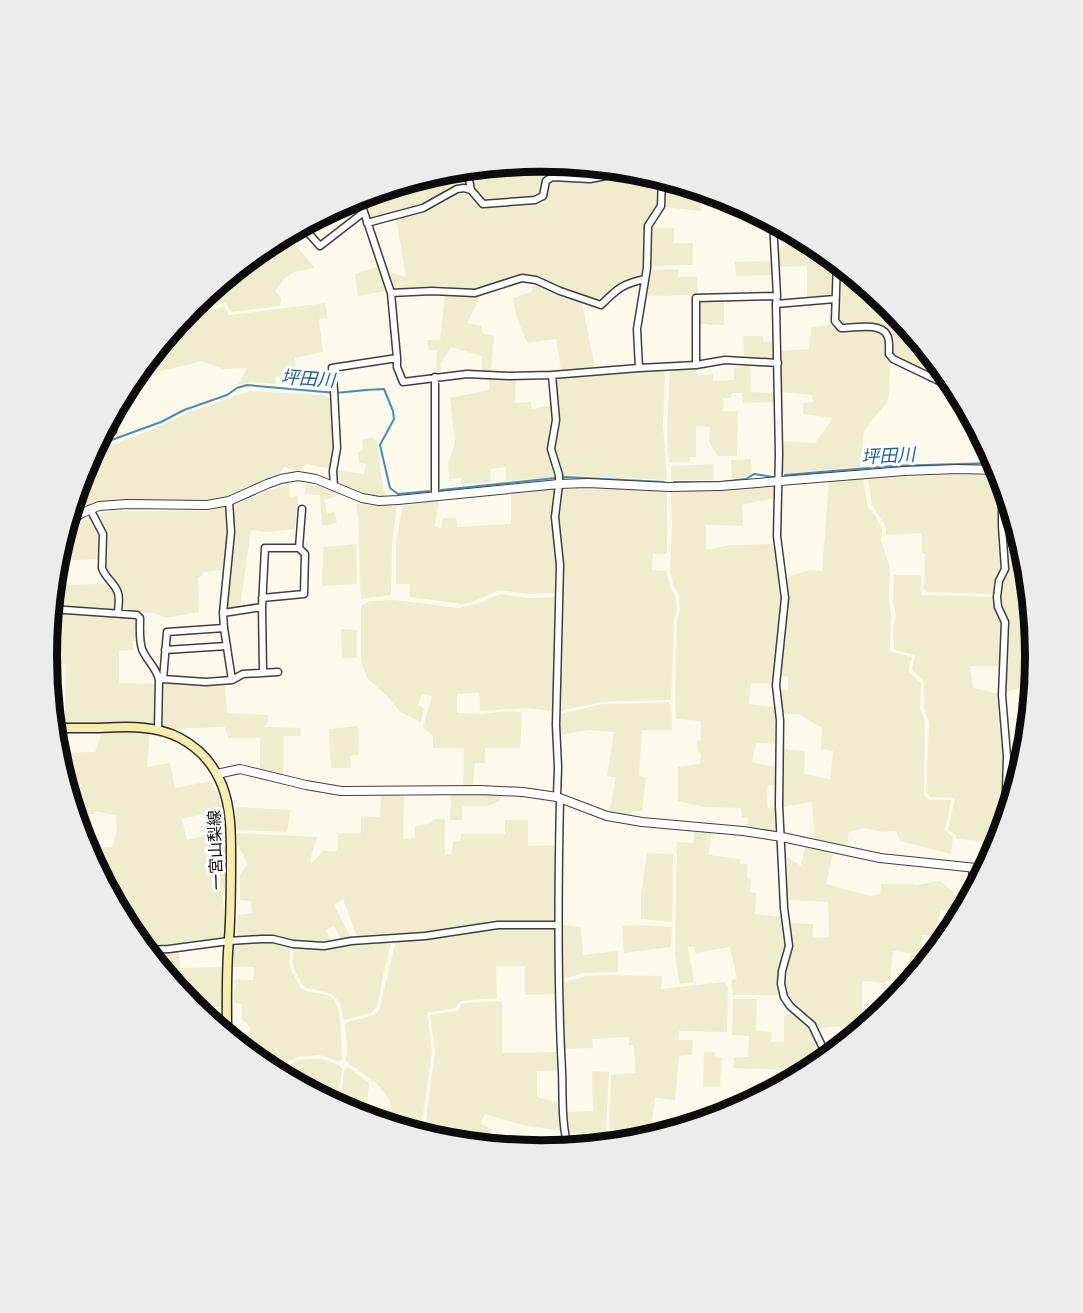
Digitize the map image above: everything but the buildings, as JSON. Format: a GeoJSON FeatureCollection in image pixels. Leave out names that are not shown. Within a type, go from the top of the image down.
{"type":"FeatureCollection","features":[{"type":"Feature","properties":{"kind":"main road","name":"一宮山梨線"},"geometry":{"type":"LineString","coordinates":[[62,728],[134,726],[158,730],[179,737],[196,748],[204,755],[217,774],[227,801],[231,822],[227,1025]]}},
{"type":"Feature","properties":{"kind":"street"},"geometry":{"type":"LineString","coordinates":[[468,178],[471,190],[483,204],[535,200],[543,196],[546,181],[552,177],[590,179],[605,176]]}},
{"type":"Feature","properties":{"kind":"street"},"geometry":{"type":"LineString","coordinates":[[639,368],[637,329],[647,268],[648,226],[661,206],[662,188]]}},
{"type":"Feature","properties":{"kind":"street"},"geometry":{"type":"LineString","coordinates":[[367,223],[423,208],[457,189],[471,190]]}},
{"type":"Feature","properties":{"kind":"street"},"geometry":{"type":"LineString","coordinates":[[362,207],[391,293],[397,367],[404,382],[467,374],[552,375],[696,365],[725,360],[778,363]]}},
{"type":"Feature","properties":{"kind":"street"},"geometry":{"type":"LineString","coordinates":[[308,232],[320,246],[364,212]]}},
{"type":"Feature","properties":{"kind":"street"},"geometry":{"type":"LineString","coordinates":[[774,231],[778,363],[777,536],[785,598],[776,685],[780,720],[779,796],[784,908],[789,946],[782,971],[782,989],[790,1006],[812,1025],[825,1049]]}},
{"type":"Feature","properties":{"kind":"street"},"geometry":{"type":"LineString","coordinates":[[836,272],[835,321],[841,328],[867,326],[879,328],[886,332],[889,354],[893,358],[940,382]]}},
{"type":"Feature","properties":{"kind":"street"},"geometry":{"type":"LineString","coordinates":[[391,293],[475,292],[522,278],[536,280],[601,305],[614,291],[629,282],[645,279]]}},
{"type":"Feature","properties":{"kind":"street"},"geometry":{"type":"LineString","coordinates":[[696,365],[696,298],[777,296]]}},
{"type":"Feature","properties":{"kind":"street"},"geometry":{"type":"LineString","coordinates":[[776,304],[835,300]]}},
{"type":"Feature","properties":{"kind":"street"},"geometry":{"type":"LineString","coordinates":[[334,487],[333,471],[337,448],[332,368],[397,358]]}},
{"type":"Feature","properties":{"kind":"street"},"geometry":{"type":"LineString","coordinates":[[552,375],[556,420],[551,448],[559,480],[555,517],[560,565],[556,725],[558,925],[561,1060],[567,1140]]}},
{"type":"Feature","properties":{"kind":"street"},"geometry":{"type":"LineString","coordinates":[[435,377],[435,496]]}},
{"type":"Feature","properties":{"kind":"street"},"geometry":{"type":"LineString","coordinates":[[79,515],[90,508],[99,506],[207,505],[229,501],[281,479],[298,477],[316,479],[362,498],[379,501],[559,480],[669,487],[720,486],[904,471],[988,470]]}},
{"type":"Feature","properties":{"kind":"street"},"geometry":{"type":"LineString","coordinates":[[229,501],[231,532],[223,613],[232,680]]}},
{"type":"Feature","properties":{"kind":"street"},"geometry":{"type":"LineString","coordinates":[[90,508],[103,534],[102,568],[117,590],[118,613]]}},
{"type":"Feature","properties":{"kind":"street"},"geometry":{"type":"LineString","coordinates":[[1002,508],[1005,569],[999,581],[997,597],[998,607],[1005,622],[1002,694],[1007,756],[1006,792]]}},
{"type":"Feature","properties":{"kind":"street"},"geometry":{"type":"LineString","coordinates":[[299,548],[302,509]]}},
{"type":"Feature","properties":{"kind":"street"},"geometry":{"type":"LineString","coordinates":[[262,598],[304,594],[305,554],[299,548],[265,548],[262,598],[263,672]]}},
{"type":"Feature","properties":{"kind":"street"},"geometry":{"type":"LineString","coordinates":[[223,613],[262,608]]}},
{"type":"Feature","properties":{"kind":"street"},"geometry":{"type":"LineString","coordinates":[[59,610],[137,615],[140,618],[141,645],[161,680]]}},
{"type":"Feature","properties":{"kind":"street"},"geometry":{"type":"LineString","coordinates":[[158,730],[167,632],[224,628]]}},
{"type":"Feature","properties":{"kind":"street"},"geometry":{"type":"LineString","coordinates":[[165,650],[227,646]]}},
{"type":"Feature","properties":{"kind":"street"},"geometry":{"type":"LineString","coordinates":[[161,680],[206,682],[232,680],[243,674],[278,672]]}},
{"type":"Feature","properties":{"kind":"street"},"geometry":{"type":"LineString","coordinates":[[217,774],[240,769],[341,791],[523,792],[558,798],[608,816],[642,822],[743,831],[880,858],[977,868]]}},
{"type":"Feature","properties":{"kind":"street"},"geometry":{"type":"LineString","coordinates":[[972,878],[973,868]]}},
{"type":"Feature","properties":{"kind":"street"},"geometry":{"type":"LineString","coordinates":[[156,950],[229,941],[273,939],[293,944],[324,946],[351,941],[425,936],[498,925],[558,925]]}},
{"type":"Feature","properties":{"kind":"shaded area"},"geometry":{"type":"Polygon","coordinates":[[[542,172],[596,175],[552,174],[544,178],[540,194],[535,198],[490,202],[476,193],[472,177],[542,172]]]}},
{"type":"Feature","properties":{"kind":"shaded area"},"geometry":{"type":"Polygon","coordinates":[[[611,177],[660,187],[657,205],[645,225],[643,276],[626,280],[606,297],[594,300],[524,276],[475,290],[394,289],[388,271],[406,277],[396,218],[423,212],[460,190],[466,190],[482,208],[544,203],[552,179],[589,182],[611,177]]]}},
{"type":"Feature","properties":{"kind":"shaded area"},"geometry":{"type":"Polygon","coordinates":[[[466,178],[468,182],[465,186],[422,206],[369,220],[365,206],[416,189],[466,178]]]}},
{"type":"Feature","properties":{"kind":"shaded area"},"geometry":{"type":"Polygon","coordinates":[[[665,188],[701,199],[701,211],[664,207],[665,188]]]}},
{"type":"Feature","properties":{"kind":"shaded area"},"geometry":{"type":"Polygon","coordinates":[[[650,228],[674,228],[674,243],[693,243],[693,265],[650,266],[650,228]]]}},
{"type":"Feature","properties":{"kind":"shaded area"},"geometry":{"type":"Polygon","coordinates":[[[293,241],[315,268],[294,272],[284,279],[275,291],[281,298],[280,306],[231,312],[225,302],[216,306],[213,301],[233,288],[243,277],[293,241]]]}},
{"type":"Feature","properties":{"kind":"shaded area"},"geometry":{"type":"Polygon","coordinates":[[[778,247],[800,247],[834,271],[834,295],[830,298],[807,299],[807,266],[778,267],[778,247]]]}},
{"type":"Feature","properties":{"kind":"shaded area"},"geometry":{"type":"Polygon","coordinates":[[[773,261],[773,275],[736,276],[735,262],[773,261]]]}},
{"type":"Feature","properties":{"kind":"shaded area"},"geometry":{"type":"Polygon","coordinates":[[[379,266],[386,291],[358,296],[355,274],[379,266]]]}},
{"type":"Feature","properties":{"kind":"shaded area"},"geometry":{"type":"Polygon","coordinates":[[[678,269],[678,277],[697,277],[698,295],[647,296],[649,270],[678,269]]]}},
{"type":"Feature","properties":{"kind":"shaded area"},"geometry":{"type":"Polygon","coordinates":[[[839,274],[884,314],[906,337],[936,376],[894,355],[891,352],[890,332],[878,326],[843,326],[837,321],[839,274]]]}},
{"type":"Feature","properties":{"kind":"shaded area"},"geometry":{"type":"Polygon","coordinates":[[[534,282],[582,302],[595,368],[561,370],[556,339],[527,343],[516,315],[513,298],[531,292],[534,282]]]}},
{"type":"Feature","properties":{"kind":"shaded area"},"geometry":{"type":"Polygon","coordinates":[[[445,295],[480,297],[467,323],[482,326],[481,333],[494,336],[491,372],[482,371],[482,356],[451,347],[441,364],[441,372],[436,372],[437,350],[429,350],[427,340],[440,340],[445,295]]]}},
{"type":"Feature","properties":{"kind":"shaded area"},"geometry":{"type":"Polygon","coordinates":[[[701,299],[724,299],[724,325],[699,324],[698,304],[701,299]]]}},
{"type":"Feature","properties":{"kind":"shaded area"},"geometry":{"type":"Polygon","coordinates":[[[325,303],[328,318],[319,319],[323,352],[295,358],[296,373],[275,377],[276,384],[252,382],[238,385],[247,368],[223,369],[202,361],[148,374],[177,337],[210,304],[214,310],[224,306],[229,315],[325,303]]]}},
{"type":"Feature","properties":{"kind":"shaded area"},"geometry":{"type":"Polygon","coordinates":[[[834,325],[840,330],[878,329],[886,335],[890,359],[887,403],[864,432],[860,467],[781,474],[782,441],[815,443],[833,418],[803,414],[803,403],[813,402],[812,395],[782,392],[780,351],[809,349],[811,327],[834,325]]]}},
{"type":"Feature","properties":{"kind":"shaded area"},"geometry":{"type":"Polygon","coordinates":[[[743,336],[763,336],[764,342],[775,341],[776,361],[744,359],[743,336]]]}},
{"type":"Feature","properties":{"kind":"shaded area"},"geometry":{"type":"Polygon","coordinates":[[[750,366],[751,392],[775,393],[775,402],[743,403],[742,393],[732,393],[731,398],[723,398],[723,411],[738,411],[737,456],[718,456],[709,442],[710,427],[696,426],[696,457],[690,457],[690,462],[669,462],[667,430],[670,368],[696,368],[697,376],[713,374],[713,381],[734,380],[734,368],[750,366]]]}},
{"type":"Feature","properties":{"kind":"shaded area"},"geometry":{"type":"Polygon","coordinates":[[[665,369],[663,424],[667,480],[562,475],[555,448],[558,420],[556,376],[665,369]]]}},
{"type":"Feature","properties":{"kind":"shaded area"},"geometry":{"type":"Polygon","coordinates":[[[489,378],[516,379],[515,403],[531,402],[532,409],[553,405],[549,449],[555,477],[506,481],[506,467],[491,469],[490,482],[461,485],[461,478],[449,479],[448,464],[455,443],[450,398],[489,390],[489,378]]]}},
{"type":"Feature","properties":{"kind":"shaded area"},"geometry":{"type":"Polygon","coordinates":[[[250,391],[323,395],[332,399],[335,449],[331,469],[306,464],[300,471],[284,467],[280,473],[231,495],[203,500],[100,502],[81,508],[104,448],[151,430],[189,412],[250,391]]]}},
{"type":"Feature","properties":{"kind":"shaded area"},"geometry":{"type":"Polygon","coordinates":[[[373,437],[377,442],[383,488],[386,494],[383,497],[367,495],[339,485],[335,477],[336,470],[364,474],[366,464],[359,463],[358,452],[363,450],[362,440],[373,437]]]}},
{"type":"Feature","properties":{"kind":"shaded area"},"geometry":{"type":"Polygon","coordinates":[[[751,459],[752,473],[746,477],[732,479],[731,460],[751,459]]]}},
{"type":"Feature","properties":{"kind":"shaded area"},"geometry":{"type":"Polygon","coordinates":[[[714,464],[713,480],[671,480],[671,466],[714,464]]]}},
{"type":"Feature","properties":{"kind":"shaded area"},"geometry":{"type":"Polygon","coordinates":[[[990,475],[1000,502],[1001,570],[994,594],[927,592],[924,590],[925,554],[922,553],[922,533],[886,535],[886,527],[872,505],[868,479],[990,475]]]}},
{"type":"Feature","properties":{"kind":"shaded area"},"geometry":{"type":"Polygon","coordinates":[[[863,479],[868,507],[882,529],[881,540],[890,568],[890,651],[912,657],[909,672],[921,683],[920,709],[925,721],[924,795],[929,800],[951,800],[945,830],[953,837],[951,854],[900,841],[896,831],[883,832],[865,828],[849,832],[846,848],[815,841],[812,802],[782,807],[781,749],[805,751],[804,774],[830,779],[833,751],[821,749],[822,728],[798,714],[783,714],[780,690],[788,690],[788,677],[780,676],[787,603],[785,578],[809,570],[822,571],[829,482],[863,479]]]}},
{"type":"Feature","properties":{"kind":"shaded area"},"geometry":{"type":"Polygon","coordinates":[[[289,483],[290,497],[298,496],[295,529],[268,532],[251,530],[240,607],[225,610],[232,505],[289,483]]]}},
{"type":"Feature","properties":{"kind":"shaded area"},"geometry":{"type":"Polygon","coordinates":[[[306,484],[342,494],[325,500],[327,513],[335,512],[337,523],[322,526],[320,495],[304,494],[306,484]]]}},
{"type":"Feature","properties":{"kind":"shaded area"},"geometry":{"type":"Polygon","coordinates":[[[775,486],[774,498],[742,505],[743,526],[706,525],[706,550],[731,545],[773,544],[779,567],[782,599],[773,684],[751,683],[749,704],[776,707],[775,744],[756,743],[752,762],[775,767],[776,785],[768,785],[767,797],[768,808],[777,807],[777,832],[747,827],[748,818],[742,817],[741,808],[703,807],[678,801],[678,767],[700,764],[701,753],[698,752],[697,741],[701,740],[701,721],[676,719],[677,622],[680,610],[679,595],[674,587],[670,571],[671,491],[775,486]]]}},
{"type":"Feature","properties":{"kind":"shaded area"},"geometry":{"type":"Polygon","coordinates":[[[555,488],[552,521],[558,570],[555,593],[529,594],[499,590],[462,604],[410,597],[410,584],[396,584],[396,545],[402,508],[405,505],[439,501],[435,526],[441,529],[443,518],[456,518],[457,527],[511,524],[511,493],[555,488]]]}},
{"type":"Feature","properties":{"kind":"shaded area"},"geometry":{"type":"Polygon","coordinates":[[[562,489],[667,491],[667,554],[653,554],[652,570],[666,571],[677,609],[674,619],[671,700],[603,702],[559,711],[563,569],[557,518],[562,489]]]}},
{"type":"Feature","properties":{"kind":"shaded area"},"geometry":{"type":"Polygon","coordinates":[[[356,503],[397,506],[392,545],[391,595],[361,599],[356,503]]]}},
{"type":"Feature","properties":{"kind":"shaded area"},"geometry":{"type":"Polygon","coordinates":[[[227,507],[228,528],[224,570],[203,572],[203,576],[198,577],[199,612],[166,618],[154,613],[121,611],[120,592],[105,569],[106,534],[96,514],[111,511],[208,511],[227,507]]]}},
{"type":"Feature","properties":{"kind":"shaded area"},"geometry":{"type":"Polygon","coordinates":[[[91,516],[101,533],[100,559],[66,561],[75,526],[91,516]]]}},
{"type":"Feature","properties":{"kind":"shaded area"},"geometry":{"type":"Polygon","coordinates":[[[1005,524],[1007,524],[1017,562],[1022,593],[1026,657],[1025,686],[1005,692],[1007,622],[1000,604],[1001,583],[1007,571],[1005,524]]]}},
{"type":"Feature","properties":{"kind":"shaded area"},"geometry":{"type":"Polygon","coordinates":[[[356,544],[357,584],[322,586],[323,547],[356,544]]]}},
{"type":"Feature","properties":{"kind":"shaded area"},"geometry":{"type":"Polygon","coordinates":[[[894,575],[921,575],[921,595],[994,597],[994,606],[1002,621],[1001,666],[970,666],[973,688],[999,694],[1005,762],[1003,804],[981,859],[982,841],[956,839],[956,835],[948,830],[955,798],[930,797],[926,792],[929,723],[924,707],[924,681],[913,671],[915,655],[894,650],[893,627],[896,616],[893,601],[894,575]]]}},
{"type":"Feature","properties":{"kind":"shaded area"},"geometry":{"type":"Polygon","coordinates":[[[109,584],[117,595],[116,611],[60,607],[62,585],[109,584]]]}},
{"type":"Feature","properties":{"kind":"shaded area"},"geometry":{"type":"Polygon","coordinates":[[[500,594],[528,598],[556,597],[553,711],[525,708],[480,711],[479,693],[457,694],[457,713],[522,712],[520,748],[485,748],[485,763],[475,763],[473,787],[463,786],[464,748],[433,748],[433,736],[423,727],[432,696],[422,694],[418,705],[424,708],[421,722],[400,712],[388,697],[367,678],[361,661],[361,606],[370,601],[395,600],[459,608],[500,594]]]}},
{"type":"Feature","properties":{"kind":"shaded area"},"geometry":{"type":"Polygon","coordinates":[[[59,612],[136,617],[139,640],[133,641],[133,650],[119,651],[119,683],[156,684],[156,726],[65,725],[66,664],[57,664],[59,612]]]}},
{"type":"Feature","properties":{"kind":"shaded area"},"geometry":{"type":"Polygon","coordinates":[[[341,629],[357,630],[357,658],[342,658],[341,629]]]}},
{"type":"Feature","properties":{"kind":"shaded area"},"geometry":{"type":"Polygon","coordinates":[[[163,681],[225,683],[227,713],[268,715],[268,722],[264,727],[301,728],[301,736],[283,736],[283,776],[260,771],[260,738],[228,738],[225,727],[173,729],[162,726],[160,684],[163,681]]]}},
{"type":"Feature","properties":{"kind":"shaded area"},"geometry":{"type":"Polygon","coordinates":[[[669,702],[672,730],[642,730],[639,776],[646,777],[642,811],[632,811],[631,816],[609,814],[616,777],[607,776],[614,732],[589,730],[560,735],[559,714],[603,704],[669,702]]]}},
{"type":"Feature","properties":{"kind":"shaded area"},"geometry":{"type":"Polygon","coordinates":[[[358,726],[359,755],[350,756],[351,768],[331,768],[329,729],[358,726]]]}},
{"type":"Feature","properties":{"kind":"shaded area"},"geometry":{"type":"Polygon","coordinates":[[[102,731],[150,732],[147,767],[170,763],[175,788],[211,781],[223,810],[182,819],[187,840],[207,835],[225,834],[227,877],[223,896],[226,939],[155,948],[139,926],[122,899],[97,848],[112,847],[117,831],[116,815],[94,811],[94,814],[84,814],[66,753],[95,752],[102,731]]]}},
{"type":"Feature","properties":{"kind":"shaded area"},"geometry":{"type":"Polygon","coordinates":[[[1017,750],[1007,788],[1009,751],[1017,750]]]}},
{"type":"Feature","properties":{"kind":"shaded area"},"geometry":{"type":"Polygon","coordinates":[[[381,795],[404,796],[403,839],[415,838],[415,826],[428,824],[434,819],[445,819],[445,854],[451,854],[453,842],[460,841],[461,834],[505,834],[505,820],[528,820],[528,846],[554,845],[555,922],[424,934],[357,937],[343,899],[334,905],[351,938],[341,940],[334,926],[326,930],[332,942],[318,944],[236,935],[238,915],[252,913],[251,901],[240,900],[240,875],[247,864],[237,844],[237,833],[317,837],[310,860],[311,864],[323,851],[338,851],[338,833],[361,833],[361,816],[380,817],[381,795]]]}},
{"type":"Feature","properties":{"kind":"shaded area"},"geometry":{"type":"Polygon","coordinates":[[[451,795],[500,795],[500,801],[488,806],[462,806],[462,820],[450,820],[451,795]]]}},
{"type":"Feature","properties":{"kind":"shaded area"},"geometry":{"type":"Polygon","coordinates":[[[236,807],[291,810],[287,832],[236,830],[236,807]]]}},
{"type":"Feature","properties":{"kind":"shaded area"},"geometry":{"type":"Polygon","coordinates":[[[694,831],[711,833],[709,855],[740,859],[740,864],[747,864],[747,876],[751,880],[750,892],[756,893],[755,914],[783,917],[787,945],[780,968],[779,995],[733,995],[731,980],[737,979],[730,947],[695,953],[695,946],[688,947],[694,982],[681,984],[679,982],[675,955],[677,842],[693,843],[694,831]]]}},
{"type":"Feature","properties":{"kind":"shaded area"},"geometry":{"type":"Polygon","coordinates":[[[805,845],[833,853],[826,884],[870,896],[880,894],[881,884],[917,885],[940,881],[962,898],[953,911],[940,910],[938,923],[945,924],[936,937],[922,935],[921,957],[908,974],[910,953],[893,951],[890,980],[884,983],[862,981],[862,1020],[858,1024],[818,1029],[789,996],[785,987],[784,971],[791,948],[789,923],[813,924],[813,938],[829,937],[828,902],[787,900],[787,857],[801,866],[805,845]]]}},
{"type":"Feature","properties":{"kind":"shaded area"},"geometry":{"type":"Polygon","coordinates":[[[647,853],[673,854],[672,922],[641,919],[641,896],[647,853]]]}},
{"type":"Feature","properties":{"kind":"shaded area"},"geometry":{"type":"Polygon","coordinates":[[[561,925],[581,927],[583,955],[618,951],[618,972],[584,973],[563,979],[561,925]]]}},
{"type":"Feature","properties":{"kind":"shaded area"},"geometry":{"type":"Polygon","coordinates":[[[622,926],[672,927],[671,947],[624,953],[622,926]]]}},
{"type":"Feature","properties":{"kind":"shaded area"},"geometry":{"type":"Polygon","coordinates":[[[499,927],[555,927],[557,994],[525,995],[525,966],[496,966],[497,998],[461,1001],[455,1008],[427,1013],[432,1052],[421,1125],[393,1117],[389,1100],[384,1092],[375,1082],[348,1064],[345,1023],[374,1015],[379,1010],[396,941],[454,935],[499,927]]]}},
{"type":"Feature","properties":{"kind":"shaded area"},"geometry":{"type":"Polygon","coordinates":[[[261,940],[291,944],[289,962],[291,971],[301,988],[328,995],[334,999],[341,1025],[342,1059],[339,1061],[320,1055],[298,1057],[280,1064],[244,1038],[251,1028],[242,1019],[242,1004],[234,1003],[235,979],[253,980],[254,967],[233,967],[233,943],[261,940]]]}},
{"type":"Feature","properties":{"kind":"shaded area"},"geometry":{"type":"Polygon","coordinates":[[[389,941],[391,943],[377,1007],[371,1013],[344,1020],[340,1003],[335,997],[330,993],[306,988],[295,971],[294,947],[389,941]]]}},
{"type":"Feature","properties":{"kind":"shaded area"},"geometry":{"type":"Polygon","coordinates":[[[179,950],[180,968],[224,967],[224,1007],[208,1008],[177,976],[157,951],[179,950]]]}},
{"type":"Feature","properties":{"kind":"shaded area"},"geometry":{"type":"Polygon","coordinates":[[[586,976],[662,976],[661,989],[724,982],[728,987],[727,1032],[679,1031],[678,1040],[693,1040],[692,1055],[679,1056],[675,1100],[655,1098],[651,1128],[609,1129],[611,1075],[635,1073],[634,1045],[629,1045],[629,1037],[592,1039],[593,1048],[563,1049],[562,983],[586,976]]]}},
{"type":"Feature","properties":{"kind":"shaded area"},"geometry":{"type":"Polygon","coordinates":[[[733,999],[757,999],[756,1031],[771,1032],[771,1042],[784,1042],[784,1016],[794,1011],[811,1029],[819,1047],[823,1050],[786,1075],[785,1070],[733,1068],[734,1057],[748,1057],[749,1036],[732,1035],[733,999]]]}},
{"type":"Feature","properties":{"kind":"shaded area"},"geometry":{"type":"Polygon","coordinates":[[[502,1001],[502,1053],[558,1052],[559,1071],[537,1071],[537,1097],[560,1103],[563,1131],[522,1125],[485,1114],[481,1124],[492,1129],[489,1138],[425,1126],[435,1052],[430,1015],[458,1011],[462,1003],[502,1001]]]}},
{"type":"Feature","properties":{"kind":"shaded area"},"geometry":{"type":"Polygon","coordinates":[[[704,1052],[715,1052],[715,1056],[722,1057],[720,1087],[703,1087],[704,1052]]]}},
{"type":"Feature","properties":{"kind":"shaded area"},"geometry":{"type":"Polygon","coordinates":[[[321,1059],[339,1065],[342,1069],[338,1096],[284,1066],[300,1060],[321,1059]]]}},
{"type":"Feature","properties":{"kind":"shaded area"},"geometry":{"type":"Polygon","coordinates":[[[351,1069],[369,1083],[367,1108],[341,1097],[344,1070],[351,1069]]]}},
{"type":"Feature","properties":{"kind":"shaded area"},"geometry":{"type":"Polygon","coordinates":[[[592,1071],[609,1072],[605,1137],[583,1139],[582,1133],[569,1133],[567,1112],[593,1111],[592,1071]]]}},
{"type":"Feature","properties":{"kind":"waterway","name":"坪田川"},"geometry":{"type":"LineString","coordinates":[[107,442],[161,422],[184,410],[227,395],[247,385],[336,393],[384,389],[394,419],[380,445],[390,488],[398,494],[429,491]]}},
{"type":"Feature","properties":{"kind":"waterway","name":"坪田川"},"geometry":{"type":"LineString","coordinates":[[785,475],[892,466],[986,463]]}},
{"type":"Feature","properties":{"kind":"waterway","name":"坪田川"},"geometry":{"type":"LineString","coordinates":[[674,482],[721,482],[746,479],[754,474],[773,477]]}},
{"type":"Feature","properties":{"kind":"waterway","name":"坪田川"},"geometry":{"type":"LineString","coordinates":[[441,490],[565,477],[664,482]]}}]}
